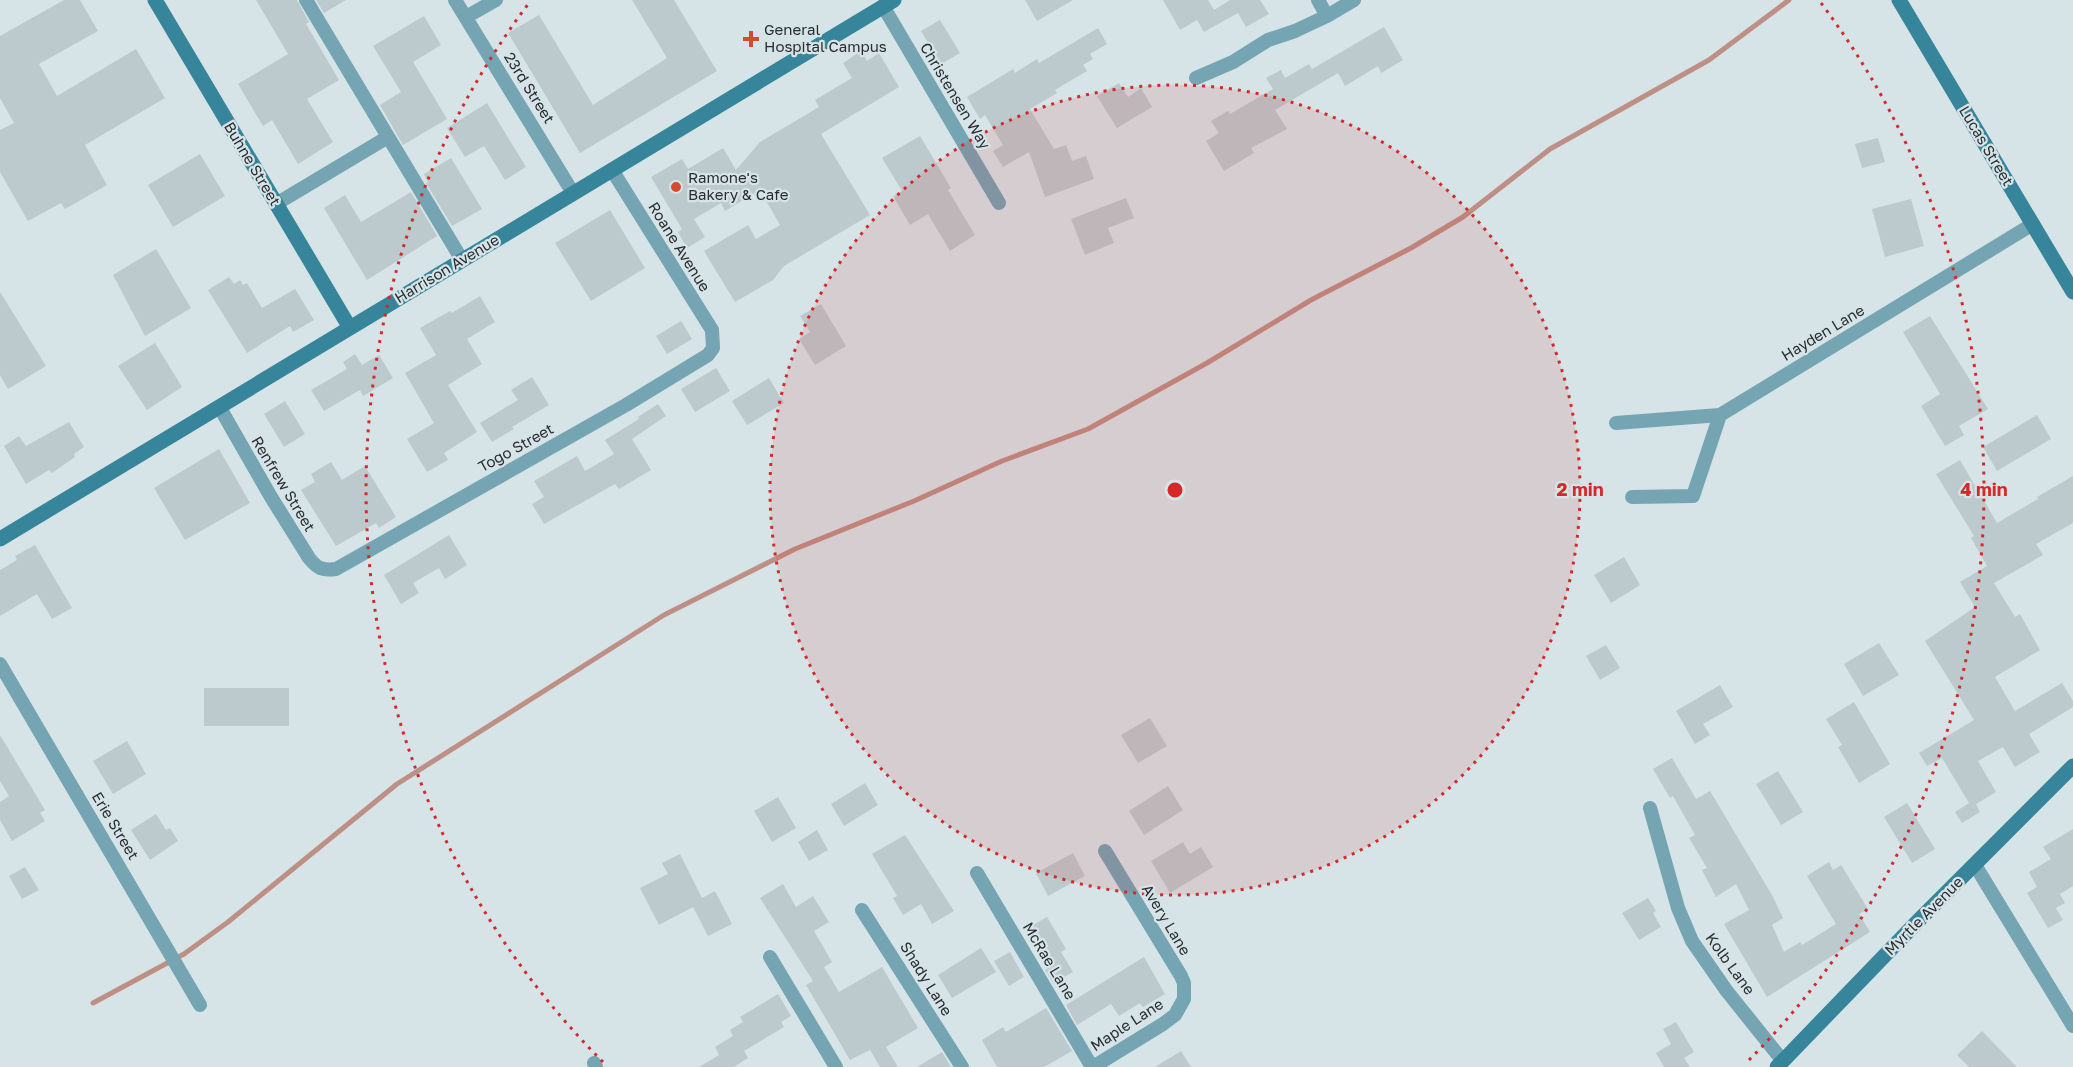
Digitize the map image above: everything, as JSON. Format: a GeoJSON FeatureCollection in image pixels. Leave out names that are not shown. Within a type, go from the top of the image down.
{"type":"FeatureCollection","features":[{"type":"Feature","properties":{"kind":"main road","name":"Lucas Street"},"geometry":{"type":"LineString","coordinates":[[1899,0],[2073,292]]}},
{"type":"Feature","properties":{"kind":"main road","name":"Buhne Street"},"geometry":{"type":"LineString","coordinates":[[159,2],[350,328]]}},
{"type":"Feature","properties":{"kind":"main road","name":"Harrison Avenue"},"geometry":{"type":"LineString","coordinates":[[0,538],[220,408],[888,3]]}},
{"type":"Feature","properties":{"kind":"main road","name":"Myrtle Avenue"},"geometry":{"type":"LineString","coordinates":[[1780,1064],[2073,766]]}},
{"type":"Feature","properties":{"kind":"street"},"geometry":{"type":"LineString","coordinates":[[306,0],[462,260]]}},
{"type":"Feature","properties":{"kind":"street","name":"23rd Street"},"geometry":{"type":"LineString","coordinates":[[455,0],[573,193]]}},
{"type":"Feature","properties":{"kind":"street"},"geometry":{"type":"LineString","coordinates":[[466,17],[495,0]]}},
{"type":"Feature","properties":{"kind":"street"},"geometry":{"type":"LineString","coordinates":[[1317,0],[1327,16]]}},
{"type":"Feature","properties":{"kind":"street"},"geometry":{"type":"LineString","coordinates":[[1196,78],[1233,62],[1268,40],[1295,31],[1327,16],[1354,0]]}},
{"type":"Feature","properties":{"kind":"street","name":"Christensen Way"},"geometry":{"type":"LineString","coordinates":[[888,3],[999,203]]}},
{"type":"Feature","properties":{"kind":"street"},"geometry":{"type":"LineString","coordinates":[[276,204],[388,137]]}},
{"type":"Feature","properties":{"kind":"street","name":"Roane Avenue"},"geometry":{"type":"LineString","coordinates":[[612,170],[712,330],[713,343]]}},
{"type":"Feature","properties":{"kind":"street","name":"Hayden Lane"},"geometry":{"type":"LineString","coordinates":[[1616,423],[1720,415],[2033,224]]}},
{"type":"Feature","properties":{"kind":"street","name":"Togo Street"},"geometry":{"type":"LineString","coordinates":[[326,570],[336,569],[626,405],[708,355],[713,343]]}},
{"type":"Feature","properties":{"kind":"street","name":"Renfrew Street"},"geometry":{"type":"LineString","coordinates":[[220,408],[270,497],[309,558],[320,569],[326,570]]}},
{"type":"Feature","properties":{"kind":"street"},"geometry":{"type":"LineString","coordinates":[[1632,496],[1694,496],[1720,415]]}},
{"type":"Feature","properties":{"kind":"street","name":"Erie Street"},"geometry":{"type":"LineString","coordinates":[[0,664],[200,1005]]}},
{"type":"Feature","properties":{"kind":"street","name":"Kolb Lane"},"geometry":{"type":"LineString","coordinates":[[1650,807],[1678,908],[1692,941],[1780,1064]]}},
{"type":"Feature","properties":{"kind":"street","name":"Avery Lane"},"geometry":{"type":"LineString","coordinates":[[1105,850],[1184,983],[1184,999],[1178,1010]]}},
{"type":"Feature","properties":{"kind":"street"},"geometry":{"type":"LineString","coordinates":[[1975,865],[2073,1026]]}},
{"type":"Feature","properties":{"kind":"street","name":"McRae Lane"},"geometry":{"type":"LineString","coordinates":[[977,873],[1092,1067]]}},
{"type":"Feature","properties":{"kind":"street","name":"Shady Lane"},"geometry":{"type":"LineString","coordinates":[[862,910],[962,1067]]}},
{"type":"Feature","properties":{"kind":"street"},"geometry":{"type":"LineString","coordinates":[[770,957],[836,1067]]}},
{"type":"Feature","properties":{"kind":"street","name":"Maple Lane"},"geometry":{"type":"LineString","coordinates":[[1092,1067],[1163,1024],[1178,1010]]}},
{"type":"Feature","properties":{"kind":"building"},"geometry":{"type":"Polygon","coordinates":[[[64,0],[80,0],[98,31],[39,64],[57,96],[136,49],[165,98],[85,145],[107,185],[65,209],[61,203],[28,221],[0,172],[0,130],[14,123],[0,98],[0,36],[64,0]]]}},
{"type":"Feature","properties":{"kind":"building"},"geometry":{"type":"Polygon","coordinates":[[[256,0],[297,0],[309,22],[306,24],[339,80],[307,99],[333,142],[298,164],[272,120],[263,126],[238,84],[288,54],[256,0]]]}},
{"type":"Feature","properties":{"kind":"building"},"geometry":{"type":"Polygon","coordinates":[[[316,0],[346,0],[324,13],[316,0]]]}},
{"type":"Feature","properties":{"kind":"building"},"geometry":{"type":"Polygon","coordinates":[[[632,0],[674,0],[717,71],[580,153],[508,33],[539,15],[593,105],[667,58],[632,0]]]}},
{"type":"Feature","properties":{"kind":"building"},"geometry":{"type":"Polygon","coordinates":[[[1025,0],[1073,0],[1037,21],[1025,0]]]}},
{"type":"Feature","properties":{"kind":"building"},"geometry":{"type":"Polygon","coordinates":[[[1163,0],[1208,0],[1214,10],[1230,0],[1260,0],[1269,14],[1246,27],[1238,13],[1204,32],[1197,20],[1180,30],[1163,0]]]}},
{"type":"Feature","properties":{"kind":"building"},"geometry":{"type":"Polygon","coordinates":[[[424,16],[441,45],[413,62],[447,119],[403,145],[380,105],[401,92],[373,46],[424,16]]]}},
{"type":"Feature","properties":{"kind":"building"},"geometry":{"type":"Polygon","coordinates":[[[940,20],[960,53],[941,64],[921,31],[940,20]]]}},
{"type":"Feature","properties":{"kind":"building"},"geometry":{"type":"Polygon","coordinates":[[[1384,27],[1403,60],[1381,73],[1378,66],[1345,86],[1338,73],[1275,110],[1287,129],[1251,148],[1254,153],[1224,171],[1206,141],[1219,133],[1211,121],[1228,111],[1230,114],[1273,89],[1266,78],[1281,70],[1285,78],[1309,64],[1312,69],[1384,27]]]}},
{"type":"Feature","properties":{"kind":"building"},"geometry":{"type":"Polygon","coordinates":[[[1098,28],[1107,44],[1090,54],[1093,59],[1083,65],[1087,71],[1055,90],[1057,93],[1030,109],[1054,149],[1066,145],[1072,161],[1086,156],[1094,179],[1045,197],[1029,152],[1003,167],[993,151],[1003,145],[985,115],[980,119],[967,97],[1013,69],[1015,73],[1037,59],[1039,63],[1098,28]]]}},
{"type":"Feature","properties":{"kind":"building"},"geometry":{"type":"Polygon","coordinates":[[[861,51],[867,61],[879,53],[899,87],[821,134],[870,215],[784,266],[773,280],[735,302],[704,251],[748,225],[756,239],[780,225],[760,190],[725,211],[721,203],[694,219],[705,237],[687,248],[678,232],[682,229],[651,177],[682,159],[688,169],[723,148],[736,170],[760,142],[819,107],[815,100],[852,78],[843,63],[861,51]]]}},
{"type":"Feature","properties":{"kind":"building"},"geometry":{"type":"Polygon","coordinates":[[[1119,83],[1128,97],[1141,88],[1152,107],[1117,128],[1097,96],[1119,83]]]}},
{"type":"Feature","properties":{"kind":"building"},"geometry":{"type":"Polygon","coordinates":[[[487,103],[526,167],[505,180],[484,146],[465,157],[447,128],[487,103]]]}},
{"type":"Feature","properties":{"kind":"building"},"geometry":{"type":"Polygon","coordinates":[[[920,136],[951,188],[948,190],[975,235],[950,251],[928,214],[910,225],[893,196],[902,191],[882,158],[920,136]]]}},
{"type":"Feature","properties":{"kind":"building"},"geometry":{"type":"Polygon","coordinates":[[[1878,138],[1885,162],[1862,168],[1855,144],[1878,138]]]}},
{"type":"Feature","properties":{"kind":"building"},"geometry":{"type":"Polygon","coordinates":[[[200,154],[225,196],[173,227],[148,185],[200,154]]]}},
{"type":"Feature","properties":{"kind":"building"},"geometry":{"type":"Polygon","coordinates":[[[451,158],[482,209],[452,226],[426,183],[428,182],[424,174],[451,158]]]}},
{"type":"Feature","properties":{"kind":"building"},"geometry":{"type":"Polygon","coordinates":[[[411,192],[437,236],[367,280],[324,208],[345,195],[361,222],[411,192]]]}},
{"type":"Feature","properties":{"kind":"building"},"geometry":{"type":"Polygon","coordinates":[[[1126,198],[1134,218],[1108,228],[1114,243],[1085,255],[1071,219],[1126,198]]]}},
{"type":"Feature","properties":{"kind":"building"},"geometry":{"type":"Polygon","coordinates":[[[1911,199],[1924,246],[1885,257],[1872,209],[1911,199]]]}},
{"type":"Feature","properties":{"kind":"building"},"geometry":{"type":"Polygon","coordinates":[[[610,210],[645,268],[591,301],[555,243],[610,210]]]}},
{"type":"Feature","properties":{"kind":"building"},"geometry":{"type":"Polygon","coordinates":[[[156,249],[191,308],[145,336],[113,275],[156,249]]]}},
{"type":"Feature","properties":{"kind":"building"},"geometry":{"type":"Polygon","coordinates":[[[229,277],[234,284],[240,280],[243,285],[247,283],[262,308],[295,289],[314,320],[293,332],[290,326],[247,353],[208,290],[229,277]]]}},
{"type":"Feature","properties":{"kind":"building"},"geometry":{"type":"Polygon","coordinates":[[[0,292],[46,366],[8,389],[0,375],[0,292]]]}},
{"type":"Feature","properties":{"kind":"building"},"geometry":{"type":"Polygon","coordinates":[[[480,296],[495,322],[467,339],[482,364],[448,385],[477,432],[444,453],[448,460],[427,472],[407,439],[434,423],[405,373],[436,355],[420,328],[450,311],[452,313],[480,296]]]}},
{"type":"Feature","properties":{"kind":"building"},"geometry":{"type":"Polygon","coordinates":[[[821,304],[846,346],[815,365],[799,339],[810,332],[800,316],[821,304]]]}},
{"type":"Feature","properties":{"kind":"building"},"geometry":{"type":"Polygon","coordinates":[[[1930,316],[1988,409],[1959,426],[1964,435],[1945,446],[1921,406],[1940,394],[1903,332],[1930,316]]]}},
{"type":"Feature","properties":{"kind":"building"},"geometry":{"type":"Polygon","coordinates":[[[681,321],[692,339],[667,354],[656,336],[681,321]]]}},
{"type":"Feature","properties":{"kind":"building"},"geometry":{"type":"Polygon","coordinates":[[[155,343],[182,387],[147,410],[118,366],[155,343]]]}},
{"type":"Feature","properties":{"kind":"building"},"geometry":{"type":"Polygon","coordinates":[[[355,354],[362,365],[379,355],[393,378],[363,396],[360,390],[324,411],[311,390],[347,369],[343,362],[355,354]]]}},
{"type":"Feature","properties":{"kind":"building"},"geometry":{"type":"Polygon","coordinates":[[[716,368],[730,391],[695,412],[681,389],[716,368]]]}},
{"type":"Feature","properties":{"kind":"building"},"geometry":{"type":"Polygon","coordinates":[[[532,377],[549,405],[492,442],[480,423],[518,400],[511,390],[532,377]]]}},
{"type":"Feature","properties":{"kind":"building"},"geometry":{"type":"Polygon","coordinates":[[[769,378],[784,403],[747,425],[732,401],[769,378]]]}},
{"type":"Feature","properties":{"kind":"building"},"geometry":{"type":"Polygon","coordinates":[[[285,401],[305,434],[284,447],[264,414],[285,401]]]}},
{"type":"Feature","properties":{"kind":"building"},"geometry":{"type":"Polygon","coordinates":[[[658,404],[666,416],[632,439],[651,470],[619,489],[615,484],[544,524],[532,504],[544,497],[534,481],[577,456],[585,471],[614,454],[605,440],[658,404]]]}},
{"type":"Feature","properties":{"kind":"building"},"geometry":{"type":"Polygon","coordinates":[[[2037,415],[2051,439],[1997,471],[1983,447],[2037,415]]]}},
{"type":"Feature","properties":{"kind":"building"},"geometry":{"type":"Polygon","coordinates":[[[69,422],[84,447],[74,454],[75,457],[52,473],[49,470],[26,484],[4,446],[19,436],[26,446],[69,422]]]}},
{"type":"Feature","properties":{"kind":"building"},"geometry":{"type":"Polygon","coordinates":[[[219,449],[250,503],[185,540],[154,488],[219,449]]]}},
{"type":"Feature","properties":{"kind":"building"},"geometry":{"type":"Polygon","coordinates":[[[1960,460],[1997,523],[2073,476],[2073,523],[2036,544],[2043,555],[1994,583],[2015,617],[2020,614],[2040,650],[1995,677],[2015,711],[2062,683],[2073,701],[2073,707],[2029,734],[2040,752],[2015,767],[2003,747],[1978,761],[1996,792],[1976,804],[1980,812],[1962,823],[1955,812],[1969,803],[1942,758],[1927,766],[1919,753],[1974,720],[1925,641],[1975,607],[1960,582],[1987,566],[1971,538],[1974,536],[1936,474],[1960,460]]]}},
{"type":"Feature","properties":{"kind":"building"},"geometry":{"type":"Polygon","coordinates":[[[331,462],[342,480],[365,466],[396,517],[379,528],[376,523],[336,546],[301,490],[315,482],[311,474],[331,462]]]}},
{"type":"Feature","properties":{"kind":"building"},"geometry":{"type":"Polygon","coordinates":[[[449,535],[467,565],[445,579],[439,568],[413,583],[419,593],[401,604],[384,575],[449,535]]]}},
{"type":"Feature","properties":{"kind":"building"},"geometry":{"type":"Polygon","coordinates":[[[35,545],[72,608],[52,619],[37,594],[0,616],[0,570],[17,560],[15,556],[35,545]]]}},
{"type":"Feature","properties":{"kind":"building"},"geometry":{"type":"Polygon","coordinates":[[[1624,557],[1640,585],[1611,603],[1594,575],[1624,557]]]}},
{"type":"Feature","properties":{"kind":"building"},"geometry":{"type":"Polygon","coordinates":[[[1879,643],[1899,675],[1863,696],[1844,664],[1879,643]]]}},
{"type":"Feature","properties":{"kind":"building"},"geometry":{"type":"Polygon","coordinates":[[[1606,645],[1620,668],[1600,680],[1586,656],[1606,645]]]}},
{"type":"Feature","properties":{"kind":"building"},"geometry":{"type":"Polygon","coordinates":[[[1720,685],[1733,707],[1703,724],[1710,735],[1695,744],[1676,711],[1720,685]]]}},
{"type":"Feature","properties":{"kind":"building"},"geometry":{"type":"Polygon","coordinates":[[[204,688],[289,688],[289,726],[204,726],[204,688]]]}},
{"type":"Feature","properties":{"kind":"building"},"geometry":{"type":"Polygon","coordinates":[[[1854,702],[1890,764],[1859,783],[1838,747],[1842,745],[1826,719],[1854,702]]]}},
{"type":"Feature","properties":{"kind":"building"},"geometry":{"type":"Polygon","coordinates":[[[1150,718],[1167,746],[1138,763],[1121,735],[1150,718]]]}},
{"type":"Feature","properties":{"kind":"building"},"geometry":{"type":"Polygon","coordinates":[[[0,735],[45,810],[40,813],[45,821],[12,841],[0,820],[0,802],[9,796],[0,781],[0,735]]]}},
{"type":"Feature","properties":{"kind":"building"},"geometry":{"type":"Polygon","coordinates":[[[127,741],[146,774],[113,794],[93,761],[127,741]]]}},
{"type":"Feature","properties":{"kind":"building"},"geometry":{"type":"Polygon","coordinates":[[[1672,758],[1696,799],[1710,791],[1772,895],[1783,918],[1772,925],[1784,952],[1800,942],[1802,945],[1836,924],[1807,876],[1829,862],[1833,870],[1841,865],[1868,909],[1859,914],[1870,932],[1767,997],[1724,924],[1749,910],[1736,884],[1716,897],[1702,870],[1707,868],[1689,838],[1695,835],[1673,796],[1670,798],[1653,769],[1672,758]]]}},
{"type":"Feature","properties":{"kind":"building"},"geometry":{"type":"Polygon","coordinates":[[[1778,771],[1803,812],[1781,825],[1756,784],[1778,771]]]}},
{"type":"Feature","properties":{"kind":"building"},"geometry":{"type":"Polygon","coordinates":[[[865,783],[878,805],[844,826],[831,804],[865,783]]]}},
{"type":"Feature","properties":{"kind":"building"},"geometry":{"type":"Polygon","coordinates":[[[1168,786],[1183,810],[1144,835],[1129,811],[1168,786]]]}},
{"type":"Feature","properties":{"kind":"building"},"geometry":{"type":"Polygon","coordinates":[[[778,797],[796,828],[772,842],[754,811],[778,797]]]}},
{"type":"Feature","properties":{"kind":"building"},"geometry":{"type":"Polygon","coordinates":[[[1907,803],[1935,849],[1912,863],[1884,817],[1907,803]]]}},
{"type":"Feature","properties":{"kind":"building"},"geometry":{"type":"Polygon","coordinates":[[[156,814],[166,830],[170,828],[178,841],[150,860],[131,830],[156,814]]]}},
{"type":"Feature","properties":{"kind":"building"},"geometry":{"type":"Polygon","coordinates":[[[2073,829],[2073,886],[2060,894],[2065,903],[2056,908],[2063,920],[2048,928],[2027,893],[2037,887],[2029,872],[2051,859],[2043,847],[2073,829]]]}},
{"type":"Feature","properties":{"kind":"building"},"geometry":{"type":"Polygon","coordinates":[[[817,830],[828,850],[809,861],[798,842],[817,830]]]}},
{"type":"Feature","properties":{"kind":"building"},"geometry":{"type":"Polygon","coordinates":[[[905,835],[954,911],[932,924],[921,904],[903,915],[893,898],[897,896],[872,854],[905,835]]]}},
{"type":"Feature","properties":{"kind":"building"},"geometry":{"type":"Polygon","coordinates":[[[1183,842],[1190,854],[1201,847],[1213,867],[1170,893],[1151,861],[1183,842]]]}},
{"type":"Feature","properties":{"kind":"building"},"geometry":{"type":"Polygon","coordinates":[[[1073,853],[1085,876],[1048,896],[1036,873],[1073,853]]]}},
{"type":"Feature","properties":{"kind":"building"},"geometry":{"type":"Polygon","coordinates":[[[680,854],[702,898],[715,891],[732,924],[708,936],[693,907],[659,925],[640,888],[668,874],[662,863],[680,854]]]}},
{"type":"Feature","properties":{"kind":"building"},"geometry":{"type":"Polygon","coordinates":[[[25,867],[39,890],[22,899],[9,876],[25,867]]]}},
{"type":"Feature","properties":{"kind":"building"},"geometry":{"type":"Polygon","coordinates":[[[783,884],[796,907],[813,896],[829,922],[814,931],[832,962],[824,967],[839,992],[882,967],[918,1028],[886,1047],[898,1067],[880,1067],[870,1050],[850,1060],[806,985],[813,981],[760,898],[783,884]]]}},
{"type":"Feature","properties":{"kind":"building"},"geometry":{"type":"Polygon","coordinates":[[[1648,898],[1656,911],[1653,913],[1661,927],[1639,940],[1622,913],[1648,898]]]}},
{"type":"Feature","properties":{"kind":"building"},"geometry":{"type":"Polygon","coordinates":[[[1047,917],[1066,949],[1061,952],[1073,972],[1053,983],[1045,970],[1051,966],[1028,928],[1047,917]]]}},
{"type":"Feature","properties":{"kind":"building"},"geometry":{"type":"Polygon","coordinates":[[[981,948],[996,972],[952,998],[938,975],[981,948]]]}},
{"type":"Feature","properties":{"kind":"building"},"geometry":{"type":"Polygon","coordinates":[[[1010,952],[1024,977],[1009,986],[994,961],[1010,952]]]}},
{"type":"Feature","properties":{"kind":"building"},"geometry":{"type":"Polygon","coordinates":[[[1144,957],[1165,994],[1143,1007],[1140,1003],[1119,1016],[1111,1004],[1077,1025],[1066,1005],[1144,957]]]}},
{"type":"Feature","properties":{"kind":"building"},"geometry":{"type":"Polygon","coordinates":[[[778,994],[791,1016],[781,1022],[784,1027],[744,1051],[748,1058],[734,1067],[699,1067],[719,1055],[715,1047],[733,1036],[730,1030],[743,1022],[740,1017],[778,994]]]}},
{"type":"Feature","properties":{"kind":"building"},"geometry":{"type":"Polygon","coordinates":[[[1046,1008],[1072,1051],[1044,1067],[997,1067],[982,1040],[1003,1027],[1006,1032],[1046,1008]]]}},
{"type":"Feature","properties":{"kind":"building"},"geometry":{"type":"Polygon","coordinates":[[[1676,1022],[1694,1052],[1684,1058],[1690,1067],[1664,1067],[1656,1053],[1671,1044],[1663,1029],[1676,1022]]]}},
{"type":"Feature","properties":{"kind":"building"},"geometry":{"type":"Polygon","coordinates":[[[1982,1031],[2017,1067],[1969,1067],[1957,1055],[1982,1031]]]}},
{"type":"Feature","properties":{"kind":"building"},"geometry":{"type":"Polygon","coordinates":[[[1181,1051],[1191,1067],[1155,1067],[1181,1051]]]}},
{"type":"Feature","properties":{"kind":"building"},"geometry":{"type":"Polygon","coordinates":[[[942,1052],[951,1067],[917,1067],[942,1052]]]}},
{"type":"Feature","properties":{"kind":"waterway"},"geometry":{"type":"LineString","coordinates":[[93,1003],[184,954],[228,922],[397,784],[664,615],[795,549],[914,501],[1002,461],[1088,429],[1207,363],[1311,300],[1411,248],[1463,217],[1550,149],[1709,60],[1789,0]]}},
{"type":"Feature","properties":{"kind":"place","name":"General Hospital Campus"},"geometry":{"type":"Point","coordinates":[751,39]}},
{"type":"Feature","properties":{"kind":"place","name":"Ramone's Bakery & Cafe"},"geometry":{"type":"Point","coordinates":[676,187]}}]}
